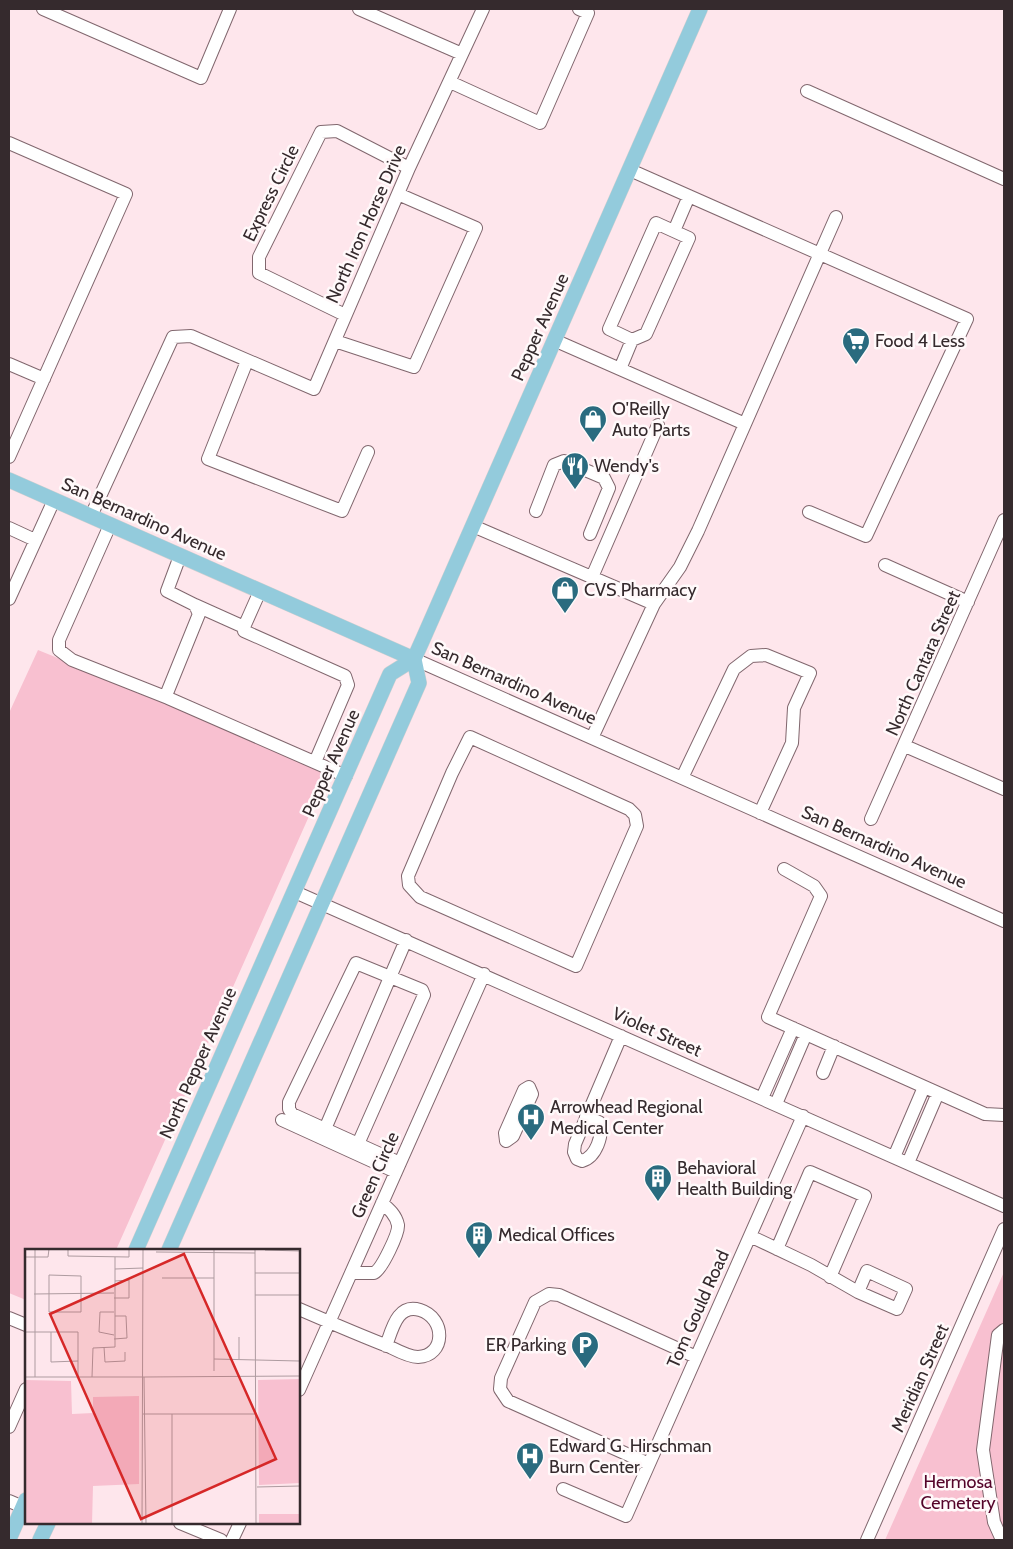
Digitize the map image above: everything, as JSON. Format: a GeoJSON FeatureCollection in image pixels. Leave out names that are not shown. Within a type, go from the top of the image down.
{"type":"FeatureCollection","features":[{"type":"Feature","properties":{"kind":"main road","name":"Pepper Avenue"},"geometry":{"type":"LineString","coordinates":[[295,892],[390,674],[414,659],[700,9]]}},
{"type":"Feature","properties":{"kind":"main road","name":"San Bernardino Avenue"},"geometry":{"type":"LineString","coordinates":[[9,480],[414,659]]}},
{"type":"Feature","properties":{"kind":"main road"},"geometry":{"type":"LineString","coordinates":[[169,1249],[420,683],[414,659]]}},
{"type":"Feature","properties":{"kind":"main road","name":"North Pepper Avenue"},"geometry":{"type":"LineString","coordinates":[[136,1249],[295,892]]}},
{"type":"Feature","properties":{"kind":"main road"},"geometry":{"type":"LineString","coordinates":[[9,1539],[25,1504]]}},
{"type":"Feature","properties":{"kind":"main road"},"geometry":{"type":"LineString","coordinates":[[40,1540],[48,1524]]}},
{"type":"Feature","properties":{"kind":"street"},"geometry":{"type":"LineString","coordinates":[[43,9],[201,78],[230,9]]}},
{"type":"Feature","properties":{"kind":"street"},"geometry":{"type":"LineString","coordinates":[[359,9],[462,54]]}},
{"type":"Feature","properties":{"kind":"street","name":"North Iron Horse Drive"},"geometry":{"type":"LineString","coordinates":[[247,361],[314,389],[409,168],[483,9]]}},
{"type":"Feature","properties":{"kind":"street"},"geometry":{"type":"LineString","coordinates":[[450,82],[540,122],[584,11]]}},
{"type":"Feature","properties":{"kind":"street"},"geometry":{"type":"LineString","coordinates":[[807,90],[1004,180]]}},
{"type":"Feature","properties":{"kind":"street","name":"Express Circle"},"geometry":{"type":"LineString","coordinates":[[345,315],[259,273],[259,257],[321,132],[336,131],[409,168]]}},
{"type":"Feature","properties":{"kind":"street"},"geometry":{"type":"LineString","coordinates":[[9,143],[126,194],[9,457]]}},
{"type":"Feature","properties":{"kind":"street"},"geometry":{"type":"LineString","coordinates":[[630,170],[967,319],[866,536],[809,512]]}},
{"type":"Feature","properties":{"kind":"street"},"geometry":{"type":"LineString","coordinates":[[335,341],[414,367],[476,228],[398,194]]}},
{"type":"Feature","properties":{"kind":"street"},"geometry":{"type":"LineString","coordinates":[[674,231],[689,196]]}},
{"type":"Feature","properties":{"kind":"street"},"geometry":{"type":"LineString","coordinates":[[592,738],[654,604],[680,567],[698,531],[836,217]]}},
{"type":"Feature","properties":{"kind":"street"},"geometry":{"type":"LineString","coordinates":[[620,369],[632,340],[646,334],[689,238],[656,223],[609,329],[632,340]]}},
{"type":"Feature","properties":{"kind":"street"},"geometry":{"type":"LineString","coordinates":[[91,516],[173,337],[191,336],[247,361],[208,458],[342,511],[368,452]]}},
{"type":"Feature","properties":{"kind":"street"},"geometry":{"type":"LineString","coordinates":[[554,340],[745,424]]}},
{"type":"Feature","properties":{"kind":"street"},"geometry":{"type":"LineString","coordinates":[[9,364],[44,379]]}},
{"type":"Feature","properties":{"kind":"street"},"geometry":{"type":"LineString","coordinates":[[592,577],[658,425]]}},
{"type":"Feature","properties":{"kind":"street"},"geometry":{"type":"LineString","coordinates":[[536,511],[538,501],[554,465],[564,461],[572,464],[604,478],[609,488],[590,534]]}},
{"type":"Feature","properties":{"kind":"street"},"geometry":{"type":"LineString","coordinates":[[9,599],[54,500]]}},
{"type":"Feature","properties":{"kind":"street","name":"North Cantara Street"},"geometry":{"type":"LineString","coordinates":[[872,818],[1004,520]]}},
{"type":"Feature","properties":{"kind":"street"},"geometry":{"type":"LineString","coordinates":[[110,525],[59,640],[59,650],[72,660],[168,698],[346,776]]}},
{"type":"Feature","properties":{"kind":"street"},"geometry":{"type":"LineString","coordinates":[[473,526],[654,604]]}},
{"type":"Feature","properties":{"kind":"street"},"geometry":{"type":"LineString","coordinates":[[9,528],[35,540]]}},
{"type":"Feature","properties":{"kind":"street"},"geometry":{"type":"LineString","coordinates":[[180,556],[167,591],[244,627]]}},
{"type":"Feature","properties":{"kind":"street"},"geometry":{"type":"LineString","coordinates":[[885,565],[968,602]]}},
{"type":"Feature","properties":{"kind":"street"},"geometry":{"type":"LineString","coordinates":[[260,591],[244,631],[345,676],[348,680],[348,685],[315,762]]}},
{"type":"Feature","properties":{"kind":"street"},"geometry":{"type":"LineString","coordinates":[[168,698],[167,693],[198,621],[199,614],[195,605]]}},
{"type":"Feature","properties":{"kind":"street"},"geometry":{"type":"LineString","coordinates":[[682,778],[734,669],[751,656],[766,655],[810,673],[794,708],[792,743],[760,812]]}},
{"type":"Feature","properties":{"kind":"street","name":"San Bernardino Avenue"},"geometry":{"type":"LineString","coordinates":[[414,659],[1004,921]]}},
{"type":"Feature","properties":{"kind":"street"},"geometry":{"type":"LineString","coordinates":[[470,737],[544,770],[629,808],[637,820],[637,826],[576,966],[420,897],[409,885],[408,876],[417,853],[470,737]]}},
{"type":"Feature","properties":{"kind":"street"},"geometry":{"type":"LineString","coordinates":[[905,746],[1004,789]]}},
{"type":"Feature","properties":{"kind":"street"},"geometry":{"type":"LineString","coordinates":[[784,869],[814,886],[821,896],[768,1016],[985,1114],[1004,1114]]}},
{"type":"Feature","properties":{"kind":"street","name":"Violet Street"},"geometry":{"type":"LineString","coordinates":[[295,892],[484,974],[1004,1206]]}},
{"type":"Feature","properties":{"kind":"street"},"geometry":{"type":"LineString","coordinates":[[325,1129],[392,977],[406,940]]}},
{"type":"Feature","properties":{"kind":"street"},"geometry":{"type":"LineString","coordinates":[[358,1144],[424,995],[422,990],[356,963],[290,1102],[289,1110],[292,1114],[358,1144],[398,1167]]}},
{"type":"Feature","properties":{"kind":"street","name":"Green Circle"},"geometry":{"type":"LineString","coordinates":[[300,1388],[484,974]]}},
{"type":"Feature","properties":{"kind":"street"},"geometry":{"type":"LineString","coordinates":[[762,1098],[793,1028]]}},
{"type":"Feature","properties":{"kind":"street"},"geometry":{"type":"LineString","coordinates":[[776,1104],[806,1034]]}},
{"type":"Feature","properties":{"kind":"street"},"geometry":{"type":"LineString","coordinates":[[586,1117],[621,1036]]}},
{"type":"Feature","properties":{"kind":"street"},"geometry":{"type":"LineString","coordinates":[[823,1073],[834,1046]]}},
{"type":"Feature","properties":{"kind":"street"},"geometry":{"type":"LineString","coordinates":[[894,1157],[924,1087]]}},
{"type":"Feature","properties":{"kind":"street"},"geometry":{"type":"LineString","coordinates":[[908,1163],[938,1093]]}},
{"type":"Feature","properties":{"kind":"street","name":"Tom Gould Road"},"geometry":{"type":"LineString","coordinates":[[563,1489],[626,1516],[803,1116]]}},
{"type":"Feature","properties":{"kind":"street"},"geometry":{"type":"LineString","coordinates":[[282,1120],[398,1167]]}},
{"type":"Feature","properties":{"kind":"street"},"geometry":{"type":"LineString","coordinates":[[776,1249],[810,1172],[865,1196],[830,1277]]}},
{"type":"Feature","properties":{"kind":"street"},"geometry":{"type":"LineString","coordinates":[[351,1273],[374,1273],[382,1266],[398,1228],[395,1215],[382,1202]]}},
{"type":"Feature","properties":{"kind":"street","name":"Meridian Street"},"geometry":{"type":"LineString","coordinates":[[867,1540],[1004,1229]]}},
{"type":"Feature","properties":{"kind":"street"},"geometry":{"type":"LineString","coordinates":[[750,1236],[858,1292]]}},
{"type":"Feature","properties":{"kind":"street"},"geometry":{"type":"LineString","coordinates":[[649,1464],[508,1401],[500,1389],[501,1378],[517,1340],[535,1302],[549,1294],[558,1295],[696,1357]]}},
{"type":"Feature","properties":{"kind":"street"},"geometry":{"type":"LineString","coordinates":[[300,1308],[329,1322],[386,1346],[412,1356],[426,1356],[435,1348],[440,1332],[438,1324],[427,1312],[413,1308],[407,1310],[397,1316],[386,1346]]}},
{"type":"Feature","properties":{"kind":"street"},"geometry":{"type":"LineString","coordinates":[[9,1318],[25,1326]]}},
{"type":"Feature","properties":{"kind":"street"},"geometry":{"type":"LineString","coordinates":[[1001,1332],[983,1450],[994,1522],[1002,1540]]}},
{"type":"Feature","properties":{"kind":"street"},"geometry":{"type":"LineString","coordinates":[[9,1427],[25,1391]]}},
{"type":"Feature","properties":{"kind":"street"},"geometry":{"type":"LineString","coordinates":[[9,1501],[25,1504]]}},
{"type":"Feature","properties":{"kind":"street"},"geometry":{"type":"LineString","coordinates":[[182,1524],[221,1540]]}},
{"type":"Feature","properties":{"kind":"street"},"geometry":{"type":"LineString","coordinates":[[232,1540],[240,1524]]}},
{"type":"Feature","properties":{"kind":"green space"},"geometry":{"type":"Polygon","coordinates":[[[38,650],[330,769],[116,1249],[25,1249],[25,1300],[9,1293],[9,713],[38,650]]]}},
{"type":"Feature","properties":{"kind":"green space","name":"Hermosa Cemetery"},"geometry":{"type":"Polygon","coordinates":[[[1004,1272],[1004,1540],[885,1540],[1004,1272]]]}},
{"type":"Feature","properties":{"kind":"place","name":"Food 4 Less"},"geometry":{"type":"Point","coordinates":[856,365]}},
{"type":"Feature","properties":{"kind":"place","name":"O'Reilly Auto Parts"},"geometry":{"type":"Point","coordinates":[593,443]}},
{"type":"Feature","properties":{"kind":"place","name":"Wendy's"},"geometry":{"type":"Point","coordinates":[575,490]}},
{"type":"Feature","properties":{"kind":"place","name":"CVS Pharmacy"},"geometry":{"type":"Point","coordinates":[565,614]}},
{"type":"Feature","properties":{"kind":"place","name":"Arrowhead Regional Medical Center"},"geometry":{"type":"Point","coordinates":[531,1141]}},
{"type":"Feature","properties":{"kind":"place","name":"Behavioral Health Building"},"geometry":{"type":"Point","coordinates":[658,1202]}},
{"type":"Feature","properties":{"kind":"place","name":"Medical Offices"},"geometry":{"type":"Point","coordinates":[479,1259]}},
{"type":"Feature","properties":{"kind":"place","name":"ER Parking"},"geometry":{"type":"Point","coordinates":[585,1369]}},
{"type":"Feature","properties":{"kind":"place","name":"Edward G. Hirschman Burn Center"},"geometry":{"type":"Point","coordinates":[530,1480]}}]}
